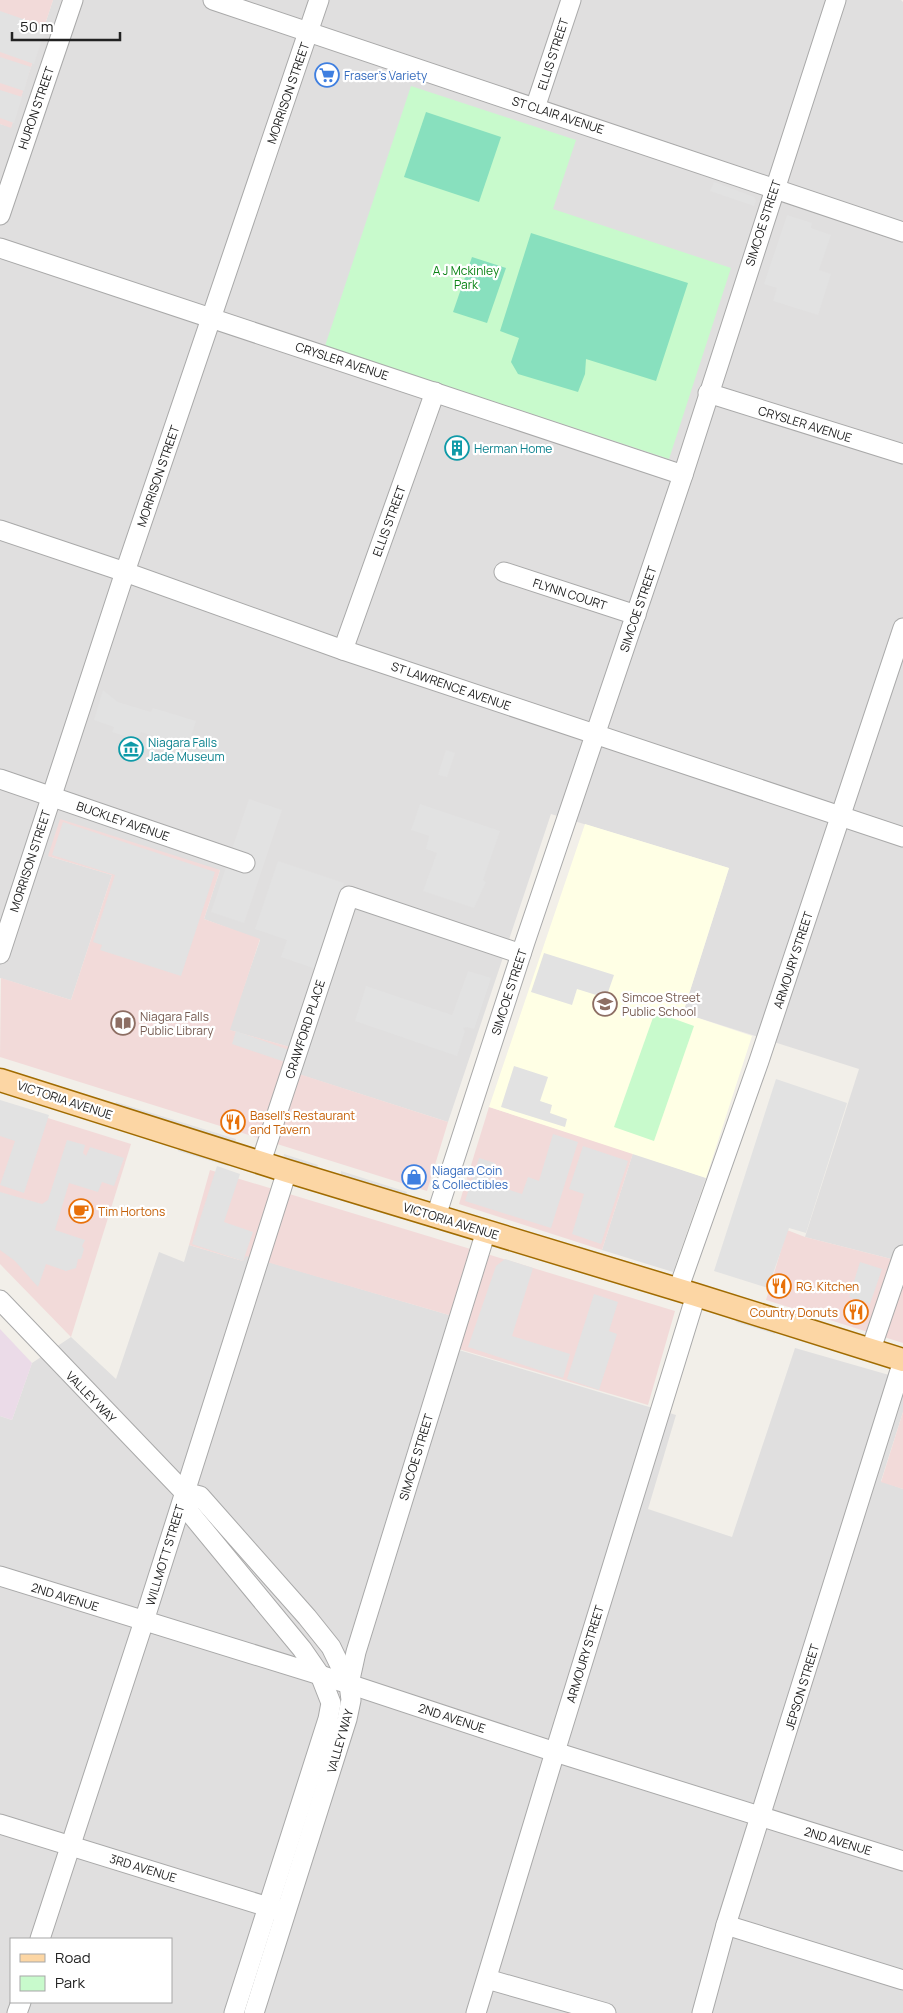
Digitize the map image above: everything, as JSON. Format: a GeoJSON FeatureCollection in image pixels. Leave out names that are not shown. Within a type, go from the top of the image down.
{"type":"FeatureCollection","features":[{"type":"Feature","properties":{"kind":"main road","name":"VICTORIA AVENUE"},"geometry":{"type":"LineString","coordinates":[[0,1080],[287,1171],[903,1360]]}},
{"type":"Feature","properties":{"kind":"street","name":"HURON STREET"},"geometry":{"type":"LineString","coordinates":[[0,216],[73,0]]}},
{"type":"Feature","properties":{"kind":"street","name":"ST CLAIR AVENUE"},"geometry":{"type":"LineString","coordinates":[[213,0],[903,232]]}},
{"type":"Feature","properties":{"kind":"street","name":"MORRISON STREET"},"geometry":{"type":"LineString","coordinates":[[0,954],[125,572],[319,0]]}},
{"type":"Feature","properties":{"kind":"street","name":"ELLIS STREET"},"geometry":{"type":"LineString","coordinates":[[535,108],[571,0]]}},
{"type":"Feature","properties":{"kind":"street","name":"SIMCOE STREET"},"geometry":{"type":"LineString","coordinates":[[436,1216],[521,954],[683,475],[836,0]]}},
{"type":"Feature","properties":{"kind":"street","name":"CRYSLER AVENUE"},"geometry":{"type":"LineString","coordinates":[[0,248],[683,475]]}},
{"type":"Feature","properties":{"kind":"street","name":"ELLIS STREET"},"geometry":{"type":"LineString","coordinates":[[343,650],[435,392]]}},
{"type":"Feature","properties":{"kind":"street","name":"CRYSLER AVENUE"},"geometry":{"type":"LineString","coordinates":[[708,393],[903,454]]}},
{"type":"Feature","properties":{"kind":"street","name":"ST LAWRENCE AVENUE"},"geometry":{"type":"LineString","coordinates":[[0,530],[125,572],[343,650],[903,837]]}},
{"type":"Feature","properties":{"kind":"street","name":"FLYNN COURT"},"geometry":{"type":"LineString","coordinates":[[504,572],[636,615]]}},
{"type":"Feature","properties":{"kind":"street","name":"ARMOURY STREET"},"geometry":{"type":"LineString","coordinates":[[476,2013],[555,1752],[687,1293],[760,1061],[903,628]]}},
{"type":"Feature","properties":{"kind":"street","name":"BUCKLEY AVENUE"},"geometry":{"type":"LineString","coordinates":[[0,779],[245,862]]}},
{"type":"Feature","properties":{"kind":"street","name":"CRAWFORD PLACE"},"geometry":{"type":"LineString","coordinates":[[261,1162],[349,896],[521,954]]}},
{"type":"Feature","properties":{"kind":"street","name":"WILLMOTT STREET"},"geometry":{"type":"LineString","coordinates":[[40,1938],[144,1621],[287,1171]]}},
{"type":"Feature","properties":{"kind":"street","name":"SIMCOE STREET"},"geometry":{"type":"LineString","coordinates":[[348,1684],[356,1652],[486,1231]]}},
{"type":"Feature","properties":{"kind":"street"},"geometry":{"type":"LineString","coordinates":[[871,1349],[903,1255]]}},
{"type":"Feature","properties":{"kind":"street","name":"VALLEY WAY"},"geometry":{"type":"LineString","coordinates":[[0,1300],[184,1492],[190,1514],[302,1649],[320,1675],[331,1703],[328,1719],[234,2013]]}},
{"type":"Feature","properties":{"kind":"street","name":"JEPSON STREET"},"geometry":{"type":"LineString","coordinates":[[702,2013],[726,1925],[903,1360]]}},
{"type":"Feature","properties":{"kind":"street","name":"VALLEY WAY"},"geometry":{"type":"LineString","coordinates":[[184,1492],[200,1496],[307,1617],[331,1647],[348,1684],[351,1700],[347,1720],[254,2013]]}},
{"type":"Feature","properties":{"kind":"street","name":"2ND AVENUE"},"geometry":{"type":"LineString","coordinates":[[0,1576],[320,1675],[555,1752],[903,1861]]}},
{"type":"Feature","properties":{"kind":"street","name":"3RD AVENUE"},"geometry":{"type":"LineString","coordinates":[[0,1824],[286,1913]]}},
{"type":"Feature","properties":{"kind":"street"},"geometry":{"type":"LineString","coordinates":[[726,1925],[903,1980]]}},
{"type":"Feature","properties":{"kind":"street"},"geometry":{"type":"LineString","coordinates":[[487,1979],[606,2013]]}},
{"type":"Feature","properties":{"kind":"shaded area"},"geometry":{"type":"Polygon","coordinates":[[[0,0],[53,0],[11,128],[0,124],[0,0]]]}},
{"type":"Feature","properties":{"kind":"shaded area"},"geometry":{"type":"Polygon","coordinates":[[[53,0],[901,0],[903,2],[903,1262],[805,1237],[859,1069],[683,1013],[729,868],[551,814],[448,1122],[298,1074],[304,1051],[229,1030],[260,940],[204,919],[220,870],[48,856],[112,875],[71,1000],[0,978],[0,124],[11,127],[53,0]]]}},
{"type":"Feature","properties":{"kind":"shaded area"},"geometry":{"type":"Polygon","coordinates":[[[0,11],[46,27],[34,64],[0,52],[0,11]]]}},
{"type":"Feature","properties":{"kind":"shaded area"},"geometry":{"type":"Polygon","coordinates":[[[0,57],[31,67],[24,91],[0,83],[0,57]]]}},
{"type":"Feature","properties":{"kind":"shaded area"},"geometry":{"type":"Polygon","coordinates":[[[0,90],[22,97],[14,123],[0,118],[0,90]]]}},
{"type":"Feature","properties":{"kind":"shaded area"},"geometry":{"type":"Polygon","coordinates":[[[714,182],[754,197],[756,201],[754,206],[710,191],[714,182]]]}},
{"type":"Feature","properties":{"kind":"shaded area"},"geometry":{"type":"Polygon","coordinates":[[[787,215],[812,223],[811,228],[831,235],[819,270],[831,274],[818,315],[773,301],[777,288],[764,284],[787,215]]]}},
{"type":"Feature","properties":{"kind":"shaded area"},"geometry":{"type":"Polygon","coordinates":[[[103,690],[118,702],[151,712],[153,708],[196,721],[185,756],[175,753],[176,749],[153,742],[154,736],[141,732],[138,740],[112,732],[114,727],[94,720],[103,690]]]}},
{"type":"Feature","properties":{"kind":"shaded area"},"geometry":{"type":"Polygon","coordinates":[[[446,750],[455,753],[447,777],[438,775],[446,750]]]}},
{"type":"Feature","properties":{"kind":"shaded area"},"geometry":{"type":"Polygon","coordinates":[[[249,799],[282,810],[244,923],[211,912],[249,799]]]}},
{"type":"Feature","properties":{"kind":"shaded area"},"geometry":{"type":"Polygon","coordinates":[[[420,804],[500,831],[483,880],[486,882],[474,908],[423,891],[437,853],[426,849],[429,836],[411,830],[420,804]]]}},
{"type":"Feature","properties":{"kind":"shaded area"},"geometry":{"type":"Polygon","coordinates":[[[60,819],[220,870],[204,919],[260,939],[230,1030],[304,1051],[299,1074],[448,1122],[427,1191],[0,1057],[1,978],[71,1000],[112,875],[48,856],[60,819]]]}},
{"type":"Feature","properties":{"kind":"shaded area"},"geometry":{"type":"Polygon","coordinates":[[[63,822],[215,872],[181,976],[100,950],[102,945],[93,942],[115,875],[52,855],[63,822]]]}},
{"type":"Feature","properties":{"kind":"shaded area","name":"Simcoe Street Public School"},"geometry":{"type":"Polygon","coordinates":[[[585,824],[729,868],[683,1013],[752,1036],[706,1178],[489,1107],[585,824]]]}},
{"type":"Feature","properties":{"kind":"shaded area"},"geometry":{"type":"Polygon","coordinates":[[[278,861],[344,883],[316,969],[281,957],[287,940],[255,929],[278,861]]]}},
{"type":"Feature","properties":{"kind":"shaded area"},"geometry":{"type":"Polygon","coordinates":[[[544,953],[614,975],[606,998],[577,989],[572,1005],[531,992],[544,953]]]}},
{"type":"Feature","properties":{"kind":"shaded area"},"geometry":{"type":"Polygon","coordinates":[[[468,971],[491,978],[474,1029],[463,1028],[465,1031],[457,1056],[355,1021],[366,986],[452,1015],[468,971]]]}},
{"type":"Feature","properties":{"kind":"shaded area"},"geometry":{"type":"Polygon","coordinates":[[[236,1031],[289,1050],[285,1062],[232,1044],[236,1031]]]}},
{"type":"Feature","properties":{"kind":"shaded area"},"geometry":{"type":"Polygon","coordinates":[[[514,1066],[548,1077],[540,1101],[552,1105],[550,1113],[567,1119],[565,1127],[501,1107],[514,1066]]]}},
{"type":"Feature","properties":{"kind":"shaded area"},"geometry":{"type":"Polygon","coordinates":[[[776,1079],[847,1103],[806,1233],[789,1228],[768,1288],[714,1271],[776,1079]]]}},
{"type":"Feature","properties":{"kind":"shaded area"},"geometry":{"type":"Polygon","coordinates":[[[0,1100],[49,1115],[24,1193],[0,1185],[15,1141],[0,1136],[0,1100]]]}},
{"type":"Feature","properties":{"kind":"shaded area"},"geometry":{"type":"Polygon","coordinates":[[[116,1102],[236,1139],[234,1145],[115,1108],[116,1102]]]}},
{"type":"Feature","properties":{"kind":"shaded area"},"geometry":{"type":"Polygon","coordinates":[[[0,1103],[131,1144],[71,1337],[0,1264],[0,1103]]]}},
{"type":"Feature","properties":{"kind":"shaded area"},"geometry":{"type":"Polygon","coordinates":[[[489,1107],[633,1153],[602,1250],[459,1204],[489,1107]]]}},
{"type":"Feature","properties":{"kind":"shaded area"},"geometry":{"type":"Polygon","coordinates":[[[553,1134],[578,1142],[551,1228],[465,1201],[479,1158],[495,1163],[488,1183],[522,1194],[528,1177],[539,1181],[553,1134]]]}},
{"type":"Feature","properties":{"kind":"shaded area"},"geometry":{"type":"Polygon","coordinates":[[[67,1140],[85,1145],[83,1153],[86,1156],[90,1147],[124,1158],[114,1186],[102,1182],[98,1192],[69,1183],[55,1230],[85,1240],[82,1246],[84,1249],[81,1259],[78,1259],[76,1268],[66,1271],[46,1264],[38,1287],[15,1261],[0,1250],[0,1192],[42,1204],[48,1200],[67,1140]]]}},
{"type":"Feature","properties":{"kind":"shaded area"},"geometry":{"type":"Polygon","coordinates":[[[180,1146],[230,1161],[228,1166],[178,1151],[180,1146]]]}},
{"type":"Feature","properties":{"kind":"shaded area"},"geometry":{"type":"Polygon","coordinates":[[[583,1146],[628,1161],[601,1244],[572,1234],[584,1194],[569,1189],[583,1146]]]}},
{"type":"Feature","properties":{"kind":"shaded area"},"geometry":{"type":"Polygon","coordinates":[[[633,1153],[706,1178],[673,1272],[602,1250],[633,1153]]]}},
{"type":"Feature","properties":{"kind":"shaded area"},"geometry":{"type":"Polygon","coordinates":[[[284,1154],[318,1165],[317,1170],[283,1160],[284,1154]]]}},
{"type":"Feature","properties":{"kind":"shaded area"},"geometry":{"type":"Polygon","coordinates":[[[217,1166],[240,1174],[224,1222],[253,1232],[243,1261],[192,1244],[217,1166]]]}},
{"type":"Feature","properties":{"kind":"shaded area"},"geometry":{"type":"Polygon","coordinates":[[[210,1170],[675,1311],[648,1405],[442,1344],[449,1315],[246,1256],[243,1261],[189,1245],[210,1170]]]}},
{"type":"Feature","properties":{"kind":"shaded area"},"geometry":{"type":"Polygon","coordinates":[[[341,1171],[407,1192],[406,1198],[340,1177],[341,1171]]]}},
{"type":"Feature","properties":{"kind":"shaded area"},"geometry":{"type":"Polygon","coordinates":[[[338,1194],[403,1214],[401,1219],[336,1199],[338,1194]]]}},
{"type":"Feature","properties":{"kind":"shaded area"},"geometry":{"type":"Polygon","coordinates":[[[787,1230],[805,1237],[903,1262],[903,1343],[766,1300],[787,1230]]]}},
{"type":"Feature","properties":{"kind":"shaded area"},"geometry":{"type":"Polygon","coordinates":[[[189,1245],[243,1261],[245,1255],[449,1315],[442,1345],[676,1415],[648,1509],[732,1537],[795,1348],[903,1379],[903,1412],[881,1481],[903,1489],[903,2013],[0,2013],[0,1416],[12,1420],[32,1363],[71,1337],[116,1379],[159,1252],[184,1262],[189,1245]]]}},
{"type":"Feature","properties":{"kind":"shaded area"},"geometry":{"type":"Polygon","coordinates":[[[579,1246],[645,1267],[644,1272],[577,1251],[579,1246]]]}},
{"type":"Feature","properties":{"kind":"shaded area"},"geometry":{"type":"Polygon","coordinates":[[[505,1259],[533,1268],[512,1336],[570,1354],[563,1378],[468,1347],[496,1266],[505,1259]]]}},
{"type":"Feature","properties":{"kind":"shaded area"},"geometry":{"type":"Polygon","coordinates":[[[860,1262],[882,1269],[870,1304],[849,1297],[860,1262]]]}},
{"type":"Feature","properties":{"kind":"shaded area"},"geometry":{"type":"Polygon","coordinates":[[[594,1294],[618,1302],[609,1331],[617,1334],[599,1390],[567,1379],[594,1294]]]}},
{"type":"Feature","properties":{"kind":"shaded area"},"geometry":{"type":"Polygon","coordinates":[[[737,1317],[777,1329],[775,1334],[736,1322],[737,1317]]]}},
{"type":"Feature","properties":{"kind":"shaded area"},"geometry":{"type":"Polygon","coordinates":[[[0,1329],[32,1363],[12,1420],[0,1416],[0,1329]]]}},
{"type":"Feature","properties":{"kind":"shaded area"},"geometry":{"type":"Polygon","coordinates":[[[903,1412],[903,1489],[881,1482],[903,1412]]]}},
{"type":"Feature","properties":{"kind":"green space","name":"A J Mckinley Park"},"geometry":{"type":"Polygon","coordinates":[[[411,86],[576,140],[553,209],[731,268],[669,459],[325,346],[411,86]]]}},
{"type":"Feature","properties":{"kind":"green space"},"geometry":{"type":"Polygon","coordinates":[[[426,112],[501,137],[479,202],[404,177],[426,112]]]}},
{"type":"Feature","properties":{"kind":"green space"},"geometry":{"type":"Polygon","coordinates":[[[531,233],[688,283],[656,381],[586,359],[585,374],[578,392],[518,374],[511,362],[519,338],[500,331],[531,233]]]}},
{"type":"Feature","properties":{"kind":"green space"},"geometry":{"type":"Polygon","coordinates":[[[472,257],[506,268],[487,323],[453,312],[472,257]]]}},
{"type":"Feature","properties":{"kind":"green space"},"geometry":{"type":"Polygon","coordinates":[[[655,1012],[694,1026],[654,1141],[614,1127],[655,1012]]]}},
{"type":"Feature","properties":{"kind":"place","name":"Fraser's Variety"},"geometry":{"type":"Point","coordinates":[327,75]}},
{"type":"Feature","properties":{"kind":"place","name":"Herman Home"},"geometry":{"type":"Point","coordinates":[457,448]}},
{"type":"Feature","properties":{"kind":"place","name":"Niagara Falls Jade Museum"},"geometry":{"type":"Point","coordinates":[131,749]}},
{"type":"Feature","properties":{"kind":"place","name":"Simcoe Street Public School"},"geometry":{"type":"Point","coordinates":[605,1004]}},
{"type":"Feature","properties":{"kind":"place","name":"Niagara Falls Public Library"},"geometry":{"type":"Point","coordinates":[123,1023]}},
{"type":"Feature","properties":{"kind":"place","name":"Basell's Restaurant and Tavern"},"geometry":{"type":"Point","coordinates":[233,1122]}},
{"type":"Feature","properties":{"kind":"place","name":"Niagara Coin & Collectibles"},"geometry":{"type":"Point","coordinates":[414,1177]}},
{"type":"Feature","properties":{"kind":"place","name":"Tim Hortons"},"geometry":{"type":"Point","coordinates":[81,1211]}},
{"type":"Feature","properties":{"kind":"place","name":"RG. Kitchen"},"geometry":{"type":"Point","coordinates":[779,1286]}},
{"type":"Feature","properties":{"kind":"place","name":"Country Donuts"},"geometry":{"type":"Point","coordinates":[856,1312]}}]}
